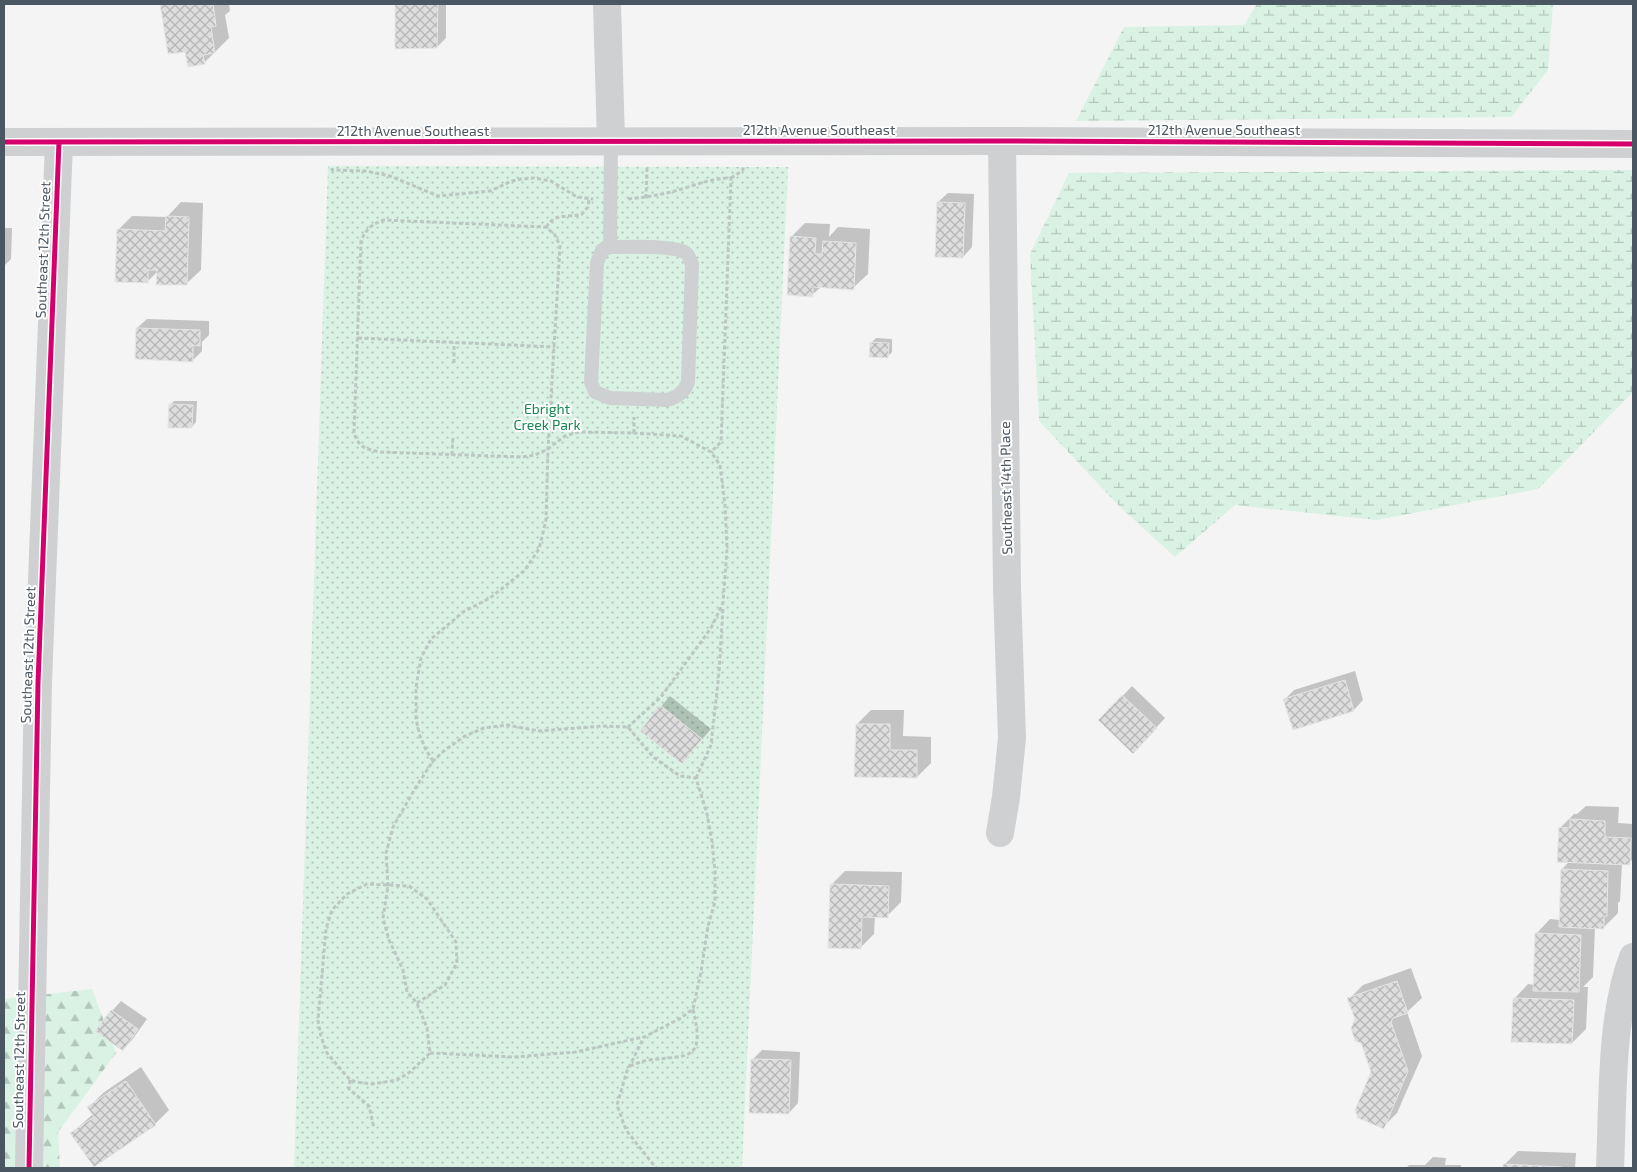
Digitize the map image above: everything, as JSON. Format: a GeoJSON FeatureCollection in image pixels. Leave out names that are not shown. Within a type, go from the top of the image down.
{"type":"FeatureCollection","features":[{"type":"Feature","properties":{"kind":"street"},"geometry":{"type":"LineString","coordinates":[[608,4],[611,142]]}},
{"type":"Feature","properties":{"kind":"street","name":"212th Avenue Southeast"},"geometry":{"type":"LineString","coordinates":[[4,142],[1002,141],[1633,144]]}},
{"type":"Feature","properties":{"kind":"street","name":"Southeast 14th Place"},"geometry":{"type":"LineString","coordinates":[[1000,833],[1012,738],[1007,588],[1002,141]]}},
{"type":"Feature","properties":{"kind":"street","name":"Southeast 12th Street"},"geometry":{"type":"LineString","coordinates":[[29,1168],[38,683],[59,142]]}},
{"type":"Feature","properties":{"kind":"street"},"geometry":{"type":"LineString","coordinates":[[1610,1168],[1619,1015],[1628,971],[1633,958]]}},
{"type":"Feature","properties":{"kind":"lane"},"geometry":{"type":"LineString","coordinates":[[610,247],[611,142]]}},
{"type":"Feature","properties":{"kind":"lane"},"geometry":{"type":"LineString","coordinates":[[610,247],[673,248],[686,253],[690,258],[692,264],[688,382],[686,389],[675,398],[667,400],[610,398],[595,392],[591,382],[597,262],[602,250],[610,247]]}},
{"type":"Feature","properties":{"kind":"path"},"geometry":{"type":"LineString","coordinates":[[646,198],[648,141]]}},
{"type":"Feature","properties":{"kind":"path"},"geometry":{"type":"LineString","coordinates":[[333,142],[332,170],[366,171],[390,176],[438,196],[490,191],[512,181],[534,178],[550,181],[577,197],[596,199]]}},
{"type":"Feature","properties":{"kind":"path"},"geometry":{"type":"LineString","coordinates":[[546,227],[556,217],[582,214],[588,208],[589,199]]}},
{"type":"Feature","properties":{"kind":"path"},"geometry":{"type":"LineString","coordinates":[[433,761],[420,736],[416,719],[416,687],[422,658],[431,639],[463,612],[490,598],[524,571],[539,549],[546,520],[548,449],[560,246],[555,235],[546,227],[384,220],[373,224],[365,231],[362,241],[354,433],[357,442],[365,448],[380,452],[522,457],[535,455],[548,449],[565,436],[579,432],[681,436],[710,452],[720,465],[725,505],[727,549],[718,673],[711,745],[696,778],[707,814],[715,871],[714,902],[693,1010],[698,1029],[697,1043],[692,1053],[682,1058],[646,1061],[629,1067]]}},
{"type":"Feature","properties":{"kind":"path"},"geometry":{"type":"LineString","coordinates":[[358,338],[555,347]]}},
{"type":"Feature","properties":{"kind":"path"},"geometry":{"type":"LineString","coordinates":[[454,343],[454,363]]}},
{"type":"Feature","properties":{"kind":"path"},"geometry":{"type":"LineString","coordinates":[[452,455],[453,436]]}},
{"type":"Feature","properties":{"kind":"path"},"geometry":{"type":"LineString","coordinates":[[430,1053],[426,1028],[417,1003],[407,992],[403,970],[389,940],[383,918],[388,886],[386,853],[393,827],[433,761],[465,736],[484,728],[507,725],[539,732],[602,726],[628,727],[661,697],[711,628],[723,604]]}},
{"type":"Feature","properties":{"kind":"path"},"geometry":{"type":"LineString","coordinates":[[628,727],[653,757],[680,776],[696,778]]}},
{"type":"Feature","properties":{"kind":"path"},"geometry":{"type":"LineString","coordinates":[[417,1003],[446,985],[457,963],[456,942],[427,899],[409,886],[367,884],[347,894],[332,910],[326,929],[318,1021],[327,1053],[350,1080],[372,1084],[398,1080],[410,1072],[430,1053],[514,1057],[576,1052],[644,1037],[693,1010]]}},
{"type":"Feature","properties":{"kind":"path"},"geometry":{"type":"LineString","coordinates":[[644,1037],[629,1067],[617,1105],[626,1130],[656,1168]]}},
{"type":"Feature","properties":{"kind":"path"},"geometry":{"type":"LineString","coordinates":[[350,1080],[349,1089],[368,1106],[374,1128]]}},
{"type":"Feature","properties":{"kind":"green space"},"geometry":{"type":"Polygon","coordinates":[[[1257,4],[1553,4],[1548,70],[1511,117],[1076,121],[1124,27],[1244,25],[1257,4]]]}},
{"type":"Feature","properties":{"kind":"green space","name":"Ebright Creek Park"},"geometry":{"type":"Polygon","coordinates":[[[328,166],[788,167],[742,1168],[294,1168],[328,166]]]}},
{"type":"Feature","properties":{"kind":"green space"},"geometry":{"type":"Polygon","coordinates":[[[1633,170],[1633,392],[1538,489],[1377,520],[1235,505],[1175,557],[1120,507],[1039,421],[1030,254],[1069,173],[1633,170]]]}},
{"type":"Feature","properties":{"kind":"green space"},"geometry":{"type":"Polygon","coordinates":[[[92,989],[116,1053],[58,1132],[60,1168],[4,1168],[4,999],[92,989]]]}},
{"type":"Feature","properties":{"kind":"building"},"geometry":{"type":"Polygon","coordinates":[[[160,4],[213,4],[216,26],[211,27],[215,53],[203,55],[205,64],[188,67],[185,52],[168,54],[160,4]]]}},
{"type":"Feature","properties":{"kind":"building"},"geometry":{"type":"Polygon","coordinates":[[[395,4],[438,4],[437,48],[395,49],[395,4]]]}},
{"type":"Feature","properties":{"kind":"building"},"geometry":{"type":"Polygon","coordinates":[[[937,202],[965,203],[963,258],[935,257],[937,202]]]}},
{"type":"Feature","properties":{"kind":"building"},"geometry":{"type":"Polygon","coordinates":[[[166,216],[189,217],[187,285],[156,285],[157,270],[148,270],[148,283],[115,282],[117,229],[165,231],[166,216]]]}},
{"type":"Feature","properties":{"kind":"building"},"geometry":{"type":"Polygon","coordinates":[[[790,236],[816,238],[815,254],[822,254],[823,241],[856,243],[854,290],[813,287],[813,297],[787,295],[790,236]]]}},
{"type":"Feature","properties":{"kind":"building"},"geometry":{"type":"Polygon","coordinates":[[[136,328],[200,330],[200,346],[193,345],[193,362],[135,359],[136,328]]]}},
{"type":"Feature","properties":{"kind":"building"},"geometry":{"type":"Polygon","coordinates":[[[870,342],[889,343],[888,358],[869,357],[870,342]]]}},
{"type":"Feature","properties":{"kind":"building"},"geometry":{"type":"Polygon","coordinates":[[[169,404],[193,405],[192,428],[168,428],[169,404]]]}},
{"type":"Feature","properties":{"kind":"building"},"geometry":{"type":"Polygon","coordinates":[[[1345,680],[1354,711],[1293,730],[1283,699],[1345,680]]]}},
{"type":"Feature","properties":{"kind":"building"},"geometry":{"type":"Polygon","coordinates":[[[1122,695],[1157,728],[1133,754],[1098,720],[1122,695]]]}},
{"type":"Feature","properties":{"kind":"building"},"geometry":{"type":"Polygon","coordinates":[[[660,705],[702,739],[682,764],[640,731],[660,705]]]}},
{"type":"Feature","properties":{"kind":"building"},"geometry":{"type":"Polygon","coordinates":[[[856,724],[890,724],[890,750],[917,750],[917,778],[854,777],[856,724]]]}},
{"type":"Feature","properties":{"kind":"building"},"geometry":{"type":"Polygon","coordinates":[[[1570,819],[1605,821],[1605,837],[1631,838],[1630,865],[1557,862],[1559,827],[1570,828],[1570,819]]]}},
{"type":"Feature","properties":{"kind":"building"},"geometry":{"type":"Polygon","coordinates":[[[1561,869],[1608,871],[1607,916],[1604,916],[1604,929],[1559,927],[1561,869]]]}},
{"type":"Feature","properties":{"kind":"building"},"geometry":{"type":"Polygon","coordinates":[[[830,884],[889,886],[888,918],[862,917],[861,949],[828,948],[830,884]]]}},
{"type":"Feature","properties":{"kind":"building"},"geometry":{"type":"Polygon","coordinates":[[[1535,933],[1581,935],[1579,992],[1533,991],[1535,933]]]}},
{"type":"Feature","properties":{"kind":"building"},"geometry":{"type":"Polygon","coordinates":[[[1397,981],[1408,1013],[1393,1018],[1391,1022],[1408,1071],[1384,1129],[1358,1118],[1355,1110],[1371,1072],[1361,1043],[1355,1041],[1351,1028],[1355,1019],[1347,998],[1397,981]]]}},
{"type":"Feature","properties":{"kind":"building"},"geometry":{"type":"Polygon","coordinates":[[[1513,998],[1574,1000],[1572,1044],[1511,1042],[1513,998]]]}},
{"type":"Feature","properties":{"kind":"building"},"geometry":{"type":"Polygon","coordinates":[[[111,1010],[138,1029],[123,1051],[95,1031],[111,1010]]]}},
{"type":"Feature","properties":{"kind":"building"},"geometry":{"type":"Polygon","coordinates":[[[751,1059],[791,1060],[789,1114],[749,1113],[751,1059]]]}},
{"type":"Feature","properties":{"kind":"building"},"geometry":{"type":"Polygon","coordinates":[[[126,1081],[156,1125],[94,1167],[70,1133],[94,1117],[87,1107],[126,1081]]]}},
{"type":"Feature","properties":{"kind":"building"},"geometry":{"type":"Polygon","coordinates":[[[1503,1164],[1562,1167],[1562,1168],[1503,1168],[1503,1164]]]}},
{"type":"Feature","properties":{"kind":"cycle path"},"geometry":{"type":"LineString","coordinates":[[4,142],[1002,141],[1633,144]]}},
{"type":"Feature","properties":{"kind":"cycle path"},"geometry":{"type":"LineString","coordinates":[[29,1168],[38,683],[59,142]]}}]}
